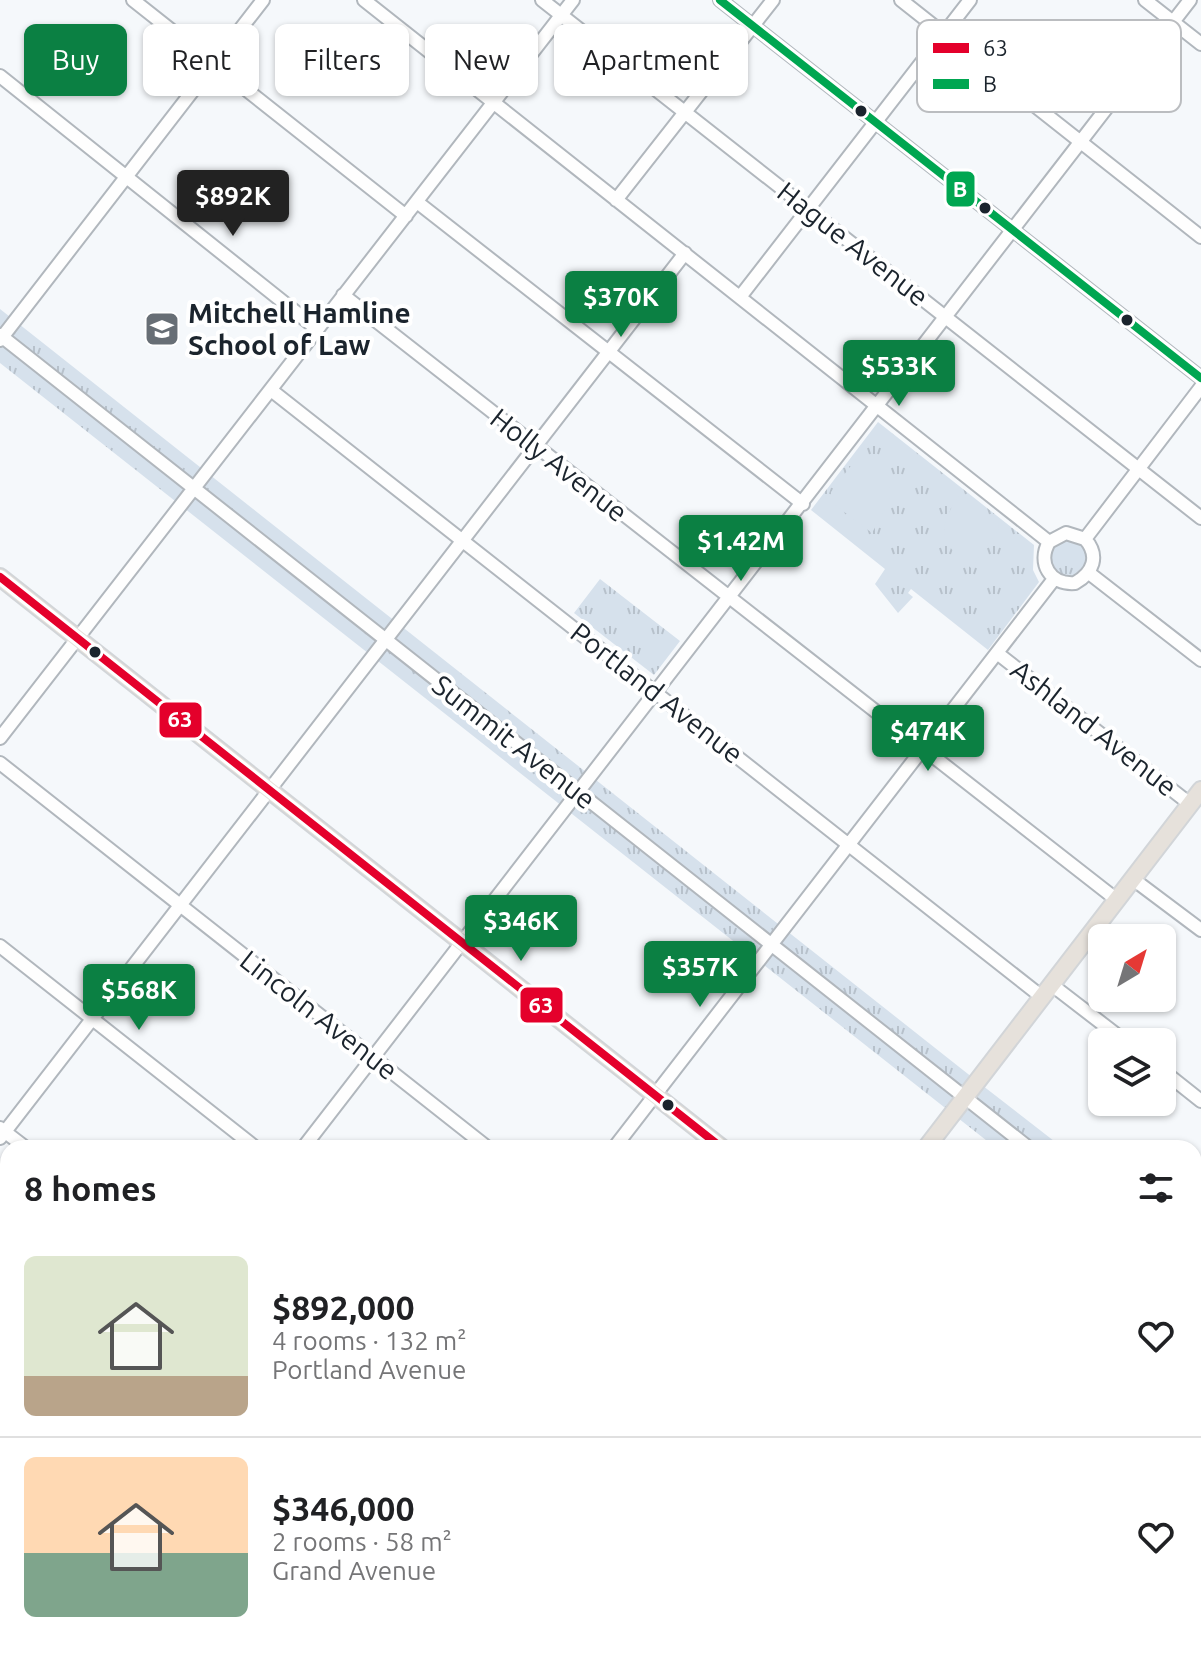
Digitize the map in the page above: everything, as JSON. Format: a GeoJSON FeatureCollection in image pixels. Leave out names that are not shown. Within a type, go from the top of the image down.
{"type":"FeatureCollection","features":[{"type":"Feature","properties":{"kind":"main road"},"geometry":{"type":"LineString","coordinates":[[0,577],[712,1140]]}},
{"type":"Feature","properties":{"kind":"main road"},"geometry":{"type":"LineString","coordinates":[[932,1140],[1201,790]]}},
{"type":"Feature","properties":{"kind":"street"},"geometry":{"type":"LineString","coordinates":[[133,0],[163,24]]}},
{"type":"Feature","properties":{"kind":"street"},"geometry":{"type":"LineString","coordinates":[[244,24],[263,0]]}},
{"type":"Feature","properties":{"kind":"street"},"geometry":{"type":"LineString","coordinates":[[364,0],[1049,542]]}},
{"type":"Feature","properties":{"kind":"street","name":"Hague Avenue"},"geometry":{"type":"LineString","coordinates":[[542,0],[1201,518]]}},
{"type":"Feature","properties":{"kind":"street"},"geometry":{"type":"LineString","coordinates":[[0,738],[573,0]]}},
{"type":"Feature","properties":{"kind":"street"},"geometry":{"type":"LineString","coordinates":[[720,0],[1201,378]]}},
{"type":"Feature","properties":{"kind":"street"},"geometry":{"type":"LineString","coordinates":[[616,200],[773,0]]}},
{"type":"Feature","properties":{"kind":"street"},"geometry":{"type":"LineString","coordinates":[[901,0],[926,20]]}},
{"type":"Feature","properties":{"kind":"street"},"geometry":{"type":"LineString","coordinates":[[954,20],[970,0]]}},
{"type":"Feature","properties":{"kind":"street"},"geometry":{"type":"LineString","coordinates":[[1145,0],[1170,20]]}},
{"type":"Feature","properties":{"kind":"street"},"geometry":{"type":"LineString","coordinates":[[1175,20],[1190,0]]}},
{"type":"Feature","properties":{"kind":"street"},"geometry":{"type":"LineString","coordinates":[[1181,28],[1201,44]]}},
{"type":"Feature","properties":{"kind":"street"},"geometry":{"type":"LineString","coordinates":[[740,297],[917,68]]}},
{"type":"Feature","properties":{"kind":"street"},"geometry":{"type":"LineString","coordinates":[[0,76],[317,329]]}},
{"type":"Feature","properties":{"kind":"street"},"geometry":{"type":"LineString","coordinates":[[1,337],[188,96]]}},
{"type":"Feature","properties":{"kind":"street"},"geometry":{"type":"LineString","coordinates":[[254,96],[406,216]]}},
{"type":"Feature","properties":{"kind":"street"},"geometry":{"type":"LineString","coordinates":[[1042,112],[1201,237]]}},
{"type":"Feature","properties":{"kind":"street"},"geometry":{"type":"LineString","coordinates":[[309,1140],[1103,112]]}},
{"type":"Feature","properties":{"kind":"street"},"geometry":{"type":"LineString","coordinates":[[417,202],[803,504]]}},
{"type":"Feature","properties":{"kind":"street"},"geometry":{"type":"LineString","coordinates":[[2,1132],[386,642],[685,253]]}},
{"type":"Feature","properties":{"kind":"street","name":"Holly Avenue"},"geometry":{"type":"LineString","coordinates":[[343,295],[1117,900]]}},
{"type":"Feature","properties":{"kind":"street","name":"Summit Avenue"},"geometry":{"type":"LineString","coordinates":[[1,337],[1019,1140]]}},
{"type":"Feature","properties":{"kind":"street"},"geometry":{"type":"LineString","coordinates":[[1085,539],[1201,387]]}},
{"type":"Feature","properties":{"kind":"street","name":"Portland Avenue"},"geometry":{"type":"LineString","coordinates":[[271,390],[850,845],[1047,991],[1104,1028]]}},
{"type":"Feature","properties":{"kind":"street"},"geometry":{"type":"LineString","coordinates":[[1066,533],[1085,539],[1093,553],[1089,573],[1075,583],[1054,579],[1045,565],[1049,542],[1066,533]]}},
{"type":"Feature","properties":{"kind":"street"},"geometry":{"type":"LineString","coordinates":[[1089,573],[1201,660]]}},
{"type":"Feature","properties":{"kind":"street"},"geometry":{"type":"LineString","coordinates":[[620,1140],[1054,579]]}},
{"type":"Feature","properties":{"kind":"street","name":"Ashland Avenue"},"geometry":{"type":"LineString","coordinates":[[997,653],[1190,804]]}},
{"type":"Feature","properties":{"kind":"street","name":"Lincoln Avenue"},"geometry":{"type":"LineString","coordinates":[[0,763],[478,1140]]}},
{"type":"Feature","properties":{"kind":"street"},"geometry":{"type":"LineString","coordinates":[[1133,879],[1201,930]]}},
{"type":"Feature","properties":{"kind":"street"},"geometry":{"type":"LineString","coordinates":[[0,946],[246,1140]]}},
{"type":"Feature","properties":{"kind":"street"},"geometry":{"type":"LineString","coordinates":[[1176,1081],[1201,1101]]}},
{"type":"Feature","properties":{"kind":"green space"},"geometry":{"type":"Polygon","coordinates":[[[0,309],[1053,1140],[986,1140],[0,363],[0,309]]]}},
{"type":"Feature","properties":{"kind":"green space"},"geometry":{"type":"Polygon","coordinates":[[[878,422],[1034,545],[1033,570],[1039,582],[988,650],[911,589],[908,593],[913,597],[898,613],[875,584],[885,569],[811,510],[878,422]]]}},
{"type":"Feature","properties":{"kind":"green space"},"geometry":{"type":"Polygon","coordinates":[[[859,455],[890,484],[889,502],[872,533],[831,502],[831,492],[859,455]]]}},
{"type":"Feature","properties":{"kind":"green space"},"geometry":{"type":"Polygon","coordinates":[[[961,493],[999,522],[998,531],[971,568],[952,550],[945,533],[948,515],[961,493]]]}},
{"type":"Feature","properties":{"kind":"green space"},"geometry":{"type":"Polygon","coordinates":[[[1069,539],[1082,545],[1088,558],[1082,571],[1069,577],[1056,571],[1050,558],[1056,545],[1069,539]]]}},
{"type":"Feature","properties":{"kind":"green space"},"geometry":{"type":"Polygon","coordinates":[[[600,579],[680,641],[654,675],[574,613],[600,579]]]}},
{"type":"Feature","properties":{"kind":"transit line","name":"B"},"geometry":{"type":"LineString","coordinates":[[720,0],[1201,378]]}},
{"type":"Feature","properties":{"kind":"transit line","name":"63"},"geometry":{"type":"LineString","coordinates":[[0,577],[712,1140]]}},
{"type":"Feature","properties":{"kind":"place","name":"Mitchell Hamline School of Law"},"geometry":{"type":"Point","coordinates":[162,329]}}]}
